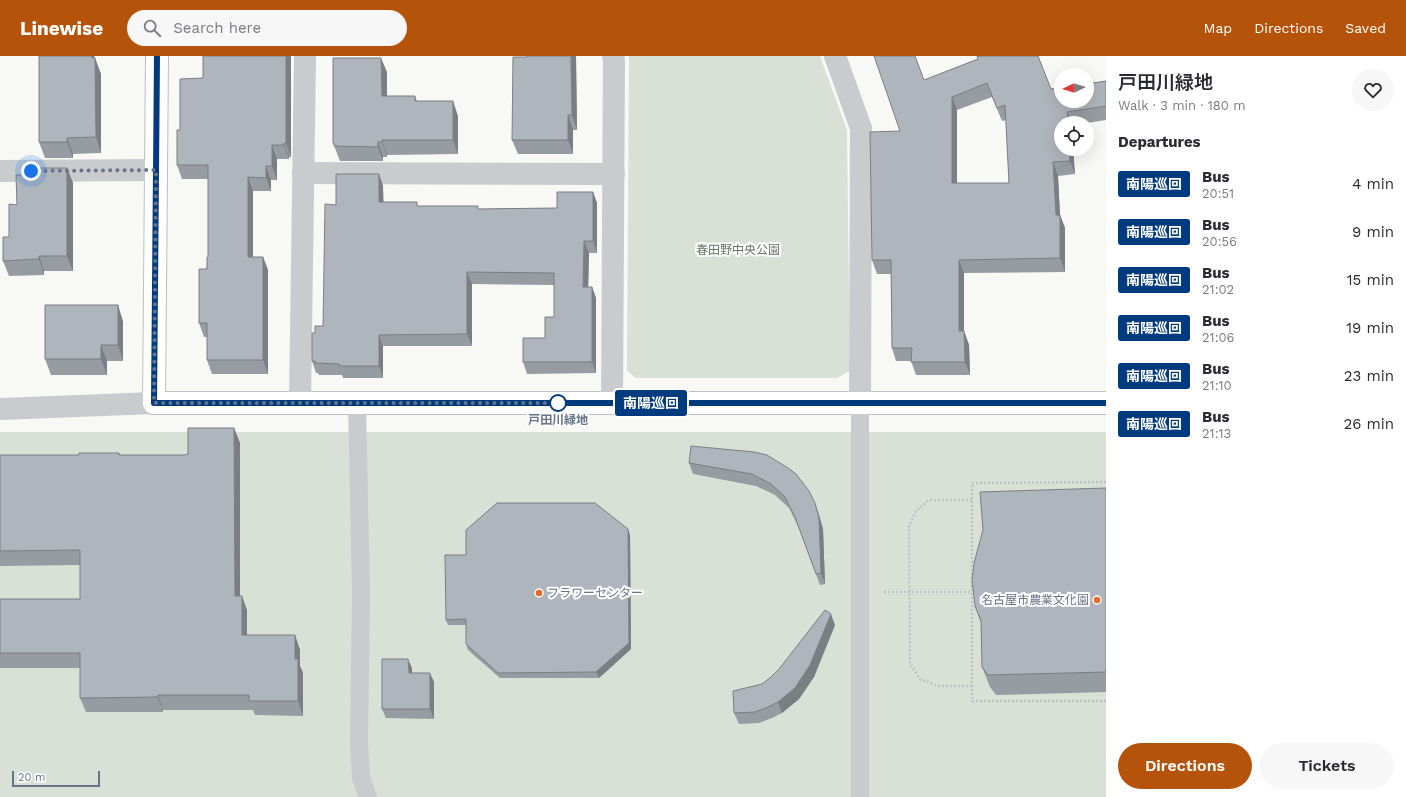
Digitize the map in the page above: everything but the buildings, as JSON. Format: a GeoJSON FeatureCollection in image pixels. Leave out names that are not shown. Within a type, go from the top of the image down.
{"type":"FeatureCollection","features":[{"type":"Feature","properties":{"kind":"street"},"geometry":{"type":"LineString","coordinates":[[154,403],[157,56]]}},
{"type":"Feature","properties":{"kind":"street"},"geometry":{"type":"LineString","coordinates":[[300,403],[305,56]]}},
{"type":"Feature","properties":{"kind":"street"},"geometry":{"type":"LineString","coordinates":[[612,56],[614,60],[612,403]]}},
{"type":"Feature","properties":{"kind":"street"},"geometry":{"type":"LineString","coordinates":[[835,56],[861,128],[860,403]]}},
{"type":"Feature","properties":{"kind":"street"},"geometry":{"type":"LineString","coordinates":[[0,171],[156,170]]}},
{"type":"Feature","properties":{"kind":"street"},"geometry":{"type":"LineString","coordinates":[[303,173],[614,174]]}},
{"type":"Feature","properties":{"kind":"street"},"geometry":{"type":"LineString","coordinates":[[0,408],[154,403],[1106,403]]}},
{"type":"Feature","properties":{"kind":"lane"},"geometry":{"type":"LineString","coordinates":[[357,403],[361,594],[359,743],[361,778],[368,797]]}},
{"type":"Feature","properties":{"kind":"lane"},"geometry":{"type":"LineString","coordinates":[[860,403],[860,797]]}},
{"type":"Feature","properties":{"kind":"path"},"geometry":{"type":"LineString","coordinates":[[1106,482],[972,483],[972,701],[1106,701]]}},
{"type":"Feature","properties":{"kind":"path"},"geometry":{"type":"LineString","coordinates":[[972,500],[929,500],[916,511],[909,526],[910,664],[920,678],[938,686],[972,686]]}},
{"type":"Feature","properties":{"kind":"path"},"geometry":{"type":"LineString","coordinates":[[860,592],[972,592]]}},
{"type":"Feature","properties":{"kind":"green space","name":"春田野中央公園"},"geometry":{"type":"Polygon","coordinates":[[[629,56],[820,56],[847,130],[850,371],[837,378],[636,378],[627,371],[629,56]]]}},
{"type":"Feature","properties":{"kind":"green space","name":"戸田川緑地"},"geometry":{"type":"Polygon","coordinates":[[[0,432],[1106,432],[1106,797],[0,797],[0,432]]]}},
{"type":"Feature","properties":{"kind":"bus line","name":"南陽巡回"},"geometry":{"type":"LineString","coordinates":[[157,56],[154,403],[1106,403]]}},
{"type":"Feature","properties":{"kind":"place","name":"戸田川緑地"},"geometry":{"type":"Point","coordinates":[558,403]}},
{"type":"Feature","properties":{"kind":"place","name":"フラワーセンター"},"geometry":{"type":"Point","coordinates":[539,593]}},
{"type":"Feature","properties":{"kind":"place","name":"名古屋市農業文化園"},"geometry":{"type":"Point","coordinates":[1097,600]}},
{"type":"Feature","properties":{"kind":"route"},"geometry":{"type":"LineString","coordinates":[[31,171],[156,170],[154,403],[564,403],[558,403]]}}]}
